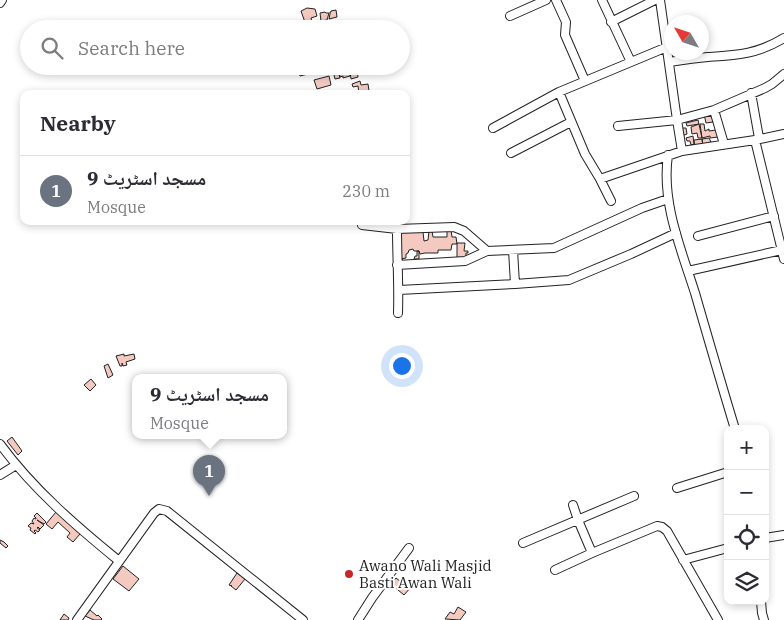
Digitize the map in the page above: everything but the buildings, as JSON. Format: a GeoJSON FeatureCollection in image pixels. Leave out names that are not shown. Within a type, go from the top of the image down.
{"type":"FeatureCollection","features":[{"type":"Feature","properties":{"kind":"street"},"geometry":{"type":"LineString","coordinates":[[510,16],[546,0]]}},
{"type":"Feature","properties":{"kind":"street"},"geometry":{"type":"LineString","coordinates":[[556,0],[566,22],[565,35],[585,81]]}},
{"type":"Feature","properties":{"kind":"street"},"geometry":{"type":"LineString","coordinates":[[602,0],[631,62]]}},
{"type":"Feature","properties":{"kind":"street"},"geometry":{"type":"LineString","coordinates":[[612,22],[655,0]]}},
{"type":"Feature","properties":{"kind":"street"},"geometry":{"type":"LineString","coordinates":[[660,0],[664,27]]}},
{"type":"Feature","properties":{"kind":"street"},"geometry":{"type":"LineString","coordinates":[[682,151],[669,62],[746,54],[762,49],[784,38]]}},
{"type":"Feature","properties":{"kind":"street"},"geometry":{"type":"LineString","coordinates":[[493,128],[559,92],[664,49]]}},
{"type":"Feature","properties":{"kind":"street"},"geometry":{"type":"LineString","coordinates":[[618,126],[676,120],[714,110],[772,84],[784,74]]}},
{"type":"Feature","properties":{"kind":"street"},"geometry":{"type":"LineString","coordinates":[[559,92],[585,154],[611,201]]}},
{"type":"Feature","properties":{"kind":"street"},"geometry":{"type":"LineString","coordinates":[[752,93],[757,139],[784,259]]}},
{"type":"Feature","properties":{"kind":"street"},"geometry":{"type":"LineString","coordinates":[[714,110],[724,144]]}},
{"type":"Feature","properties":{"kind":"street"},"geometry":{"type":"LineString","coordinates":[[512,154],[571,122]]}},
{"type":"Feature","properties":{"kind":"street"},"geometry":{"type":"LineString","coordinates":[[600,179],[682,151],[784,134]]}},
{"type":"Feature","properties":{"kind":"street"},"geometry":{"type":"LineString","coordinates":[[668,156],[666,166],[668,199],[676,233],[733,425]]}},
{"type":"Feature","properties":{"kind":"street"},"geometry":{"type":"LineString","coordinates":[[397,265],[465,261],[487,251],[554,248],[642,208],[668,199]]}},
{"type":"Feature","properties":{"kind":"street"},"geometry":{"type":"LineString","coordinates":[[698,236],[774,216]]}},
{"type":"Feature","properties":{"kind":"street"},"geometry":{"type":"LineString","coordinates":[[362,225],[397,229],[454,228],[464,232],[487,251]]}},
{"type":"Feature","properties":{"kind":"street"},"geometry":{"type":"LineString","coordinates":[[397,229],[398,313]]}},
{"type":"Feature","properties":{"kind":"street"},"geometry":{"type":"LineString","coordinates":[[399,290],[569,280],[676,233]]}},
{"type":"Feature","properties":{"kind":"street"},"geometry":{"type":"LineString","coordinates":[[513,250],[515,284]]}},
{"type":"Feature","properties":{"kind":"street"},"geometry":{"type":"LineString","coordinates":[[688,271],[782,250]]}},
{"type":"Feature","properties":{"kind":"street"},"geometry":{"type":"LineString","coordinates":[[0,444],[39,490],[80,529],[119,561]]}},
{"type":"Feature","properties":{"kind":"street"},"geometry":{"type":"LineString","coordinates":[[0,475],[16,464]]}},
{"type":"Feature","properties":{"kind":"street"},"geometry":{"type":"LineString","coordinates":[[677,488],[724,473]]}},
{"type":"Feature","properties":{"kind":"street"},"geometry":{"type":"LineString","coordinates":[[523,543],[634,496]]}},
{"type":"Feature","properties":{"kind":"street"},"geometry":{"type":"LineString","coordinates":[[573,505],[592,553]]}},
{"type":"Feature","properties":{"kind":"street"},"geometry":{"type":"LineString","coordinates":[[77,620],[154,513],[159,509],[167,511],[303,620]]}},
{"type":"Feature","properties":{"kind":"street"},"geometry":{"type":"LineString","coordinates":[[555,570],[657,526],[662,527],[667,531],[718,620]]}},
{"type":"Feature","properties":{"kind":"street"},"geometry":{"type":"LineString","coordinates":[[769,537],[784,535]]}},
{"type":"Feature","properties":{"kind":"street"},"geometry":{"type":"LineString","coordinates":[[358,620],[372,598],[410,548]]}},
{"type":"Feature","properties":{"kind":"street"},"geometry":{"type":"LineString","coordinates":[[683,560],[724,549]]}},
{"type":"Feature","properties":{"kind":"street"},"geometry":{"type":"LineString","coordinates":[[761,605],[764,620]]}},
{"type":"Feature","properties":{"kind":"place","name":"مسجد اسٹریٹ 9"},"geometry":{"type":"Point","coordinates":[209,496]}},
{"type":"Feature","properties":{"kind":"place","name":"Awano Wali Masjid Basti Awan Wali"},"geometry":{"type":"Point","coordinates":[349,574]}}]}
